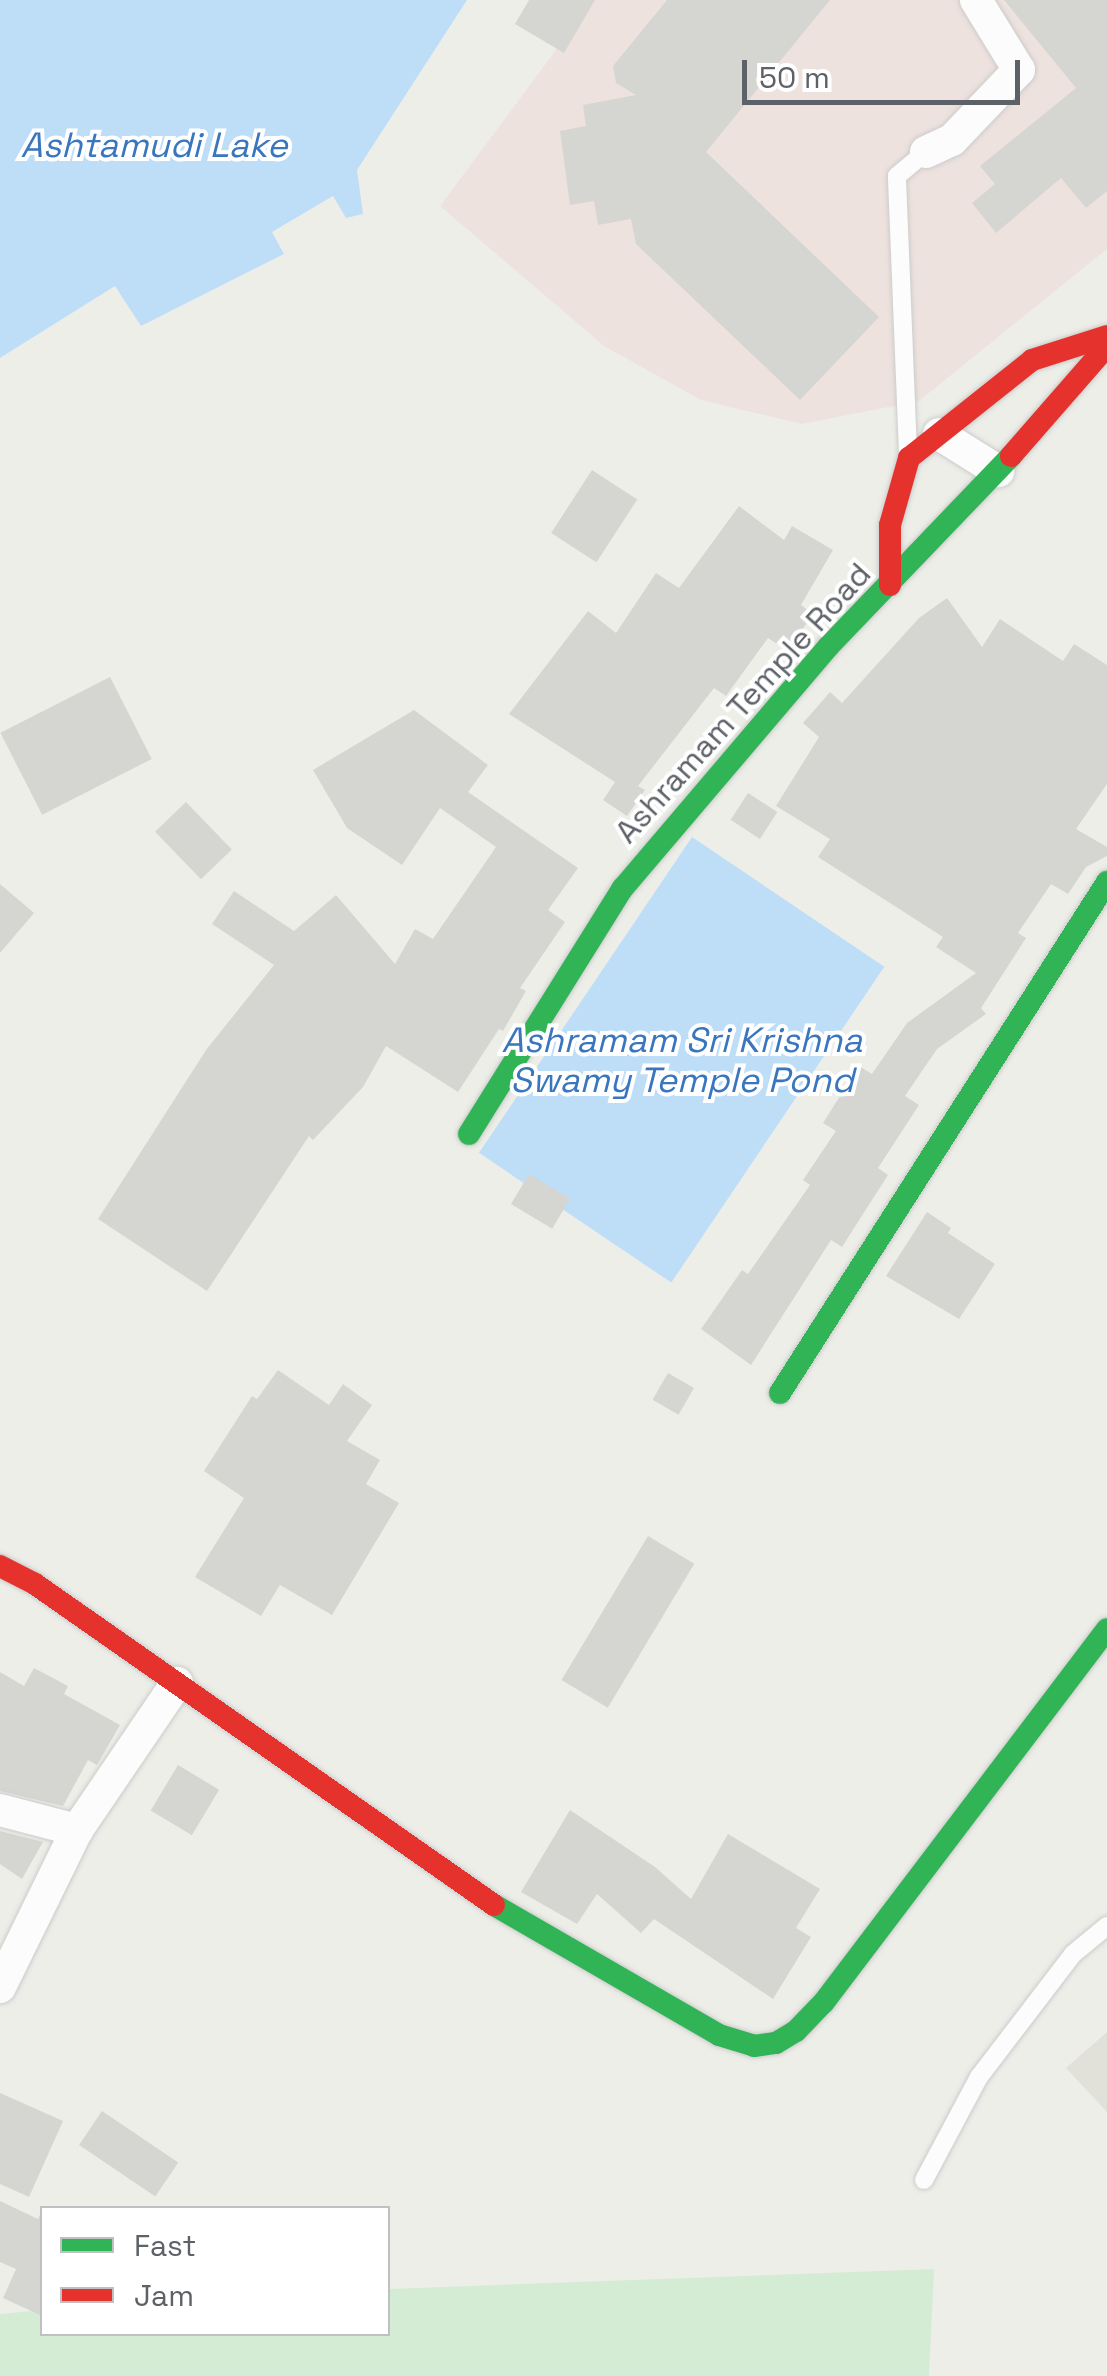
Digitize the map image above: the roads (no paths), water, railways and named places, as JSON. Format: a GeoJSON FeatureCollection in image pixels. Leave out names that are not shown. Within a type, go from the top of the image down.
{"type":"FeatureCollection","features":[{"type":"Feature","properties":{"kind":"street"},"geometry":{"type":"LineString","coordinates":[[926,152],[952,140],[1019,70],[976,0]]}},
{"type":"Feature","properties":{"kind":"street"},"geometry":{"type":"LineString","coordinates":[[890,585],[890,524],[908,458],[1032,360],[1107,336]]}},
{"type":"Feature","properties":{"kind":"street","name":"Ashramam Temple Road"},"geometry":{"type":"LineString","coordinates":[[469,1134],[623,888],[728,761],[998,471],[1107,346]]}},
{"type":"Feature","properties":{"kind":"street"},"geometry":{"type":"LineString","coordinates":[[939,434],[998,471]]}},
{"type":"Feature","properties":{"kind":"street"},"geometry":{"type":"LineString","coordinates":[[780,1393],[1107,882]]}},
{"type":"Feature","properties":{"kind":"street"},"geometry":{"type":"LineString","coordinates":[[0,1566],[35,1584],[508,1915],[719,2035],[754,2046],[776,2043],[796,2030],[824,2002],[1107,1629]]}},
{"type":"Feature","properties":{"kind":"street"},"geometry":{"type":"LineString","coordinates":[[0,1987],[76,1830],[177,1682]]}},
{"type":"Feature","properties":{"kind":"street"},"geometry":{"type":"LineString","coordinates":[[0,1810],[76,1830]]}},
{"type":"Feature","properties":{"kind":"lane"},"geometry":{"type":"LineString","coordinates":[[908,458],[897,176],[926,152]]}},
{"type":"Feature","properties":{"kind":"lane"},"geometry":{"type":"LineString","coordinates":[[924,2180],[979,2077],[1073,1954],[1107,1926]]}},
{"type":"Feature","properties":{"kind":"water","name":"Ashtamudi Lake"},"geometry":{"type":"Polygon","coordinates":[[[0,0],[467,0],[357,170],[363,214],[346,218],[333,196],[272,232],[284,254],[141,326],[115,286],[0,358],[0,0]]]}},
{"type":"Feature","properties":{"kind":"water","name":"Ashramam Sri Krishna Swamy Temple Pond"},"geometry":{"type":"Polygon","coordinates":[[[692,837],[884,967],[671,1283],[479,1153],[692,837]]]}}]}
